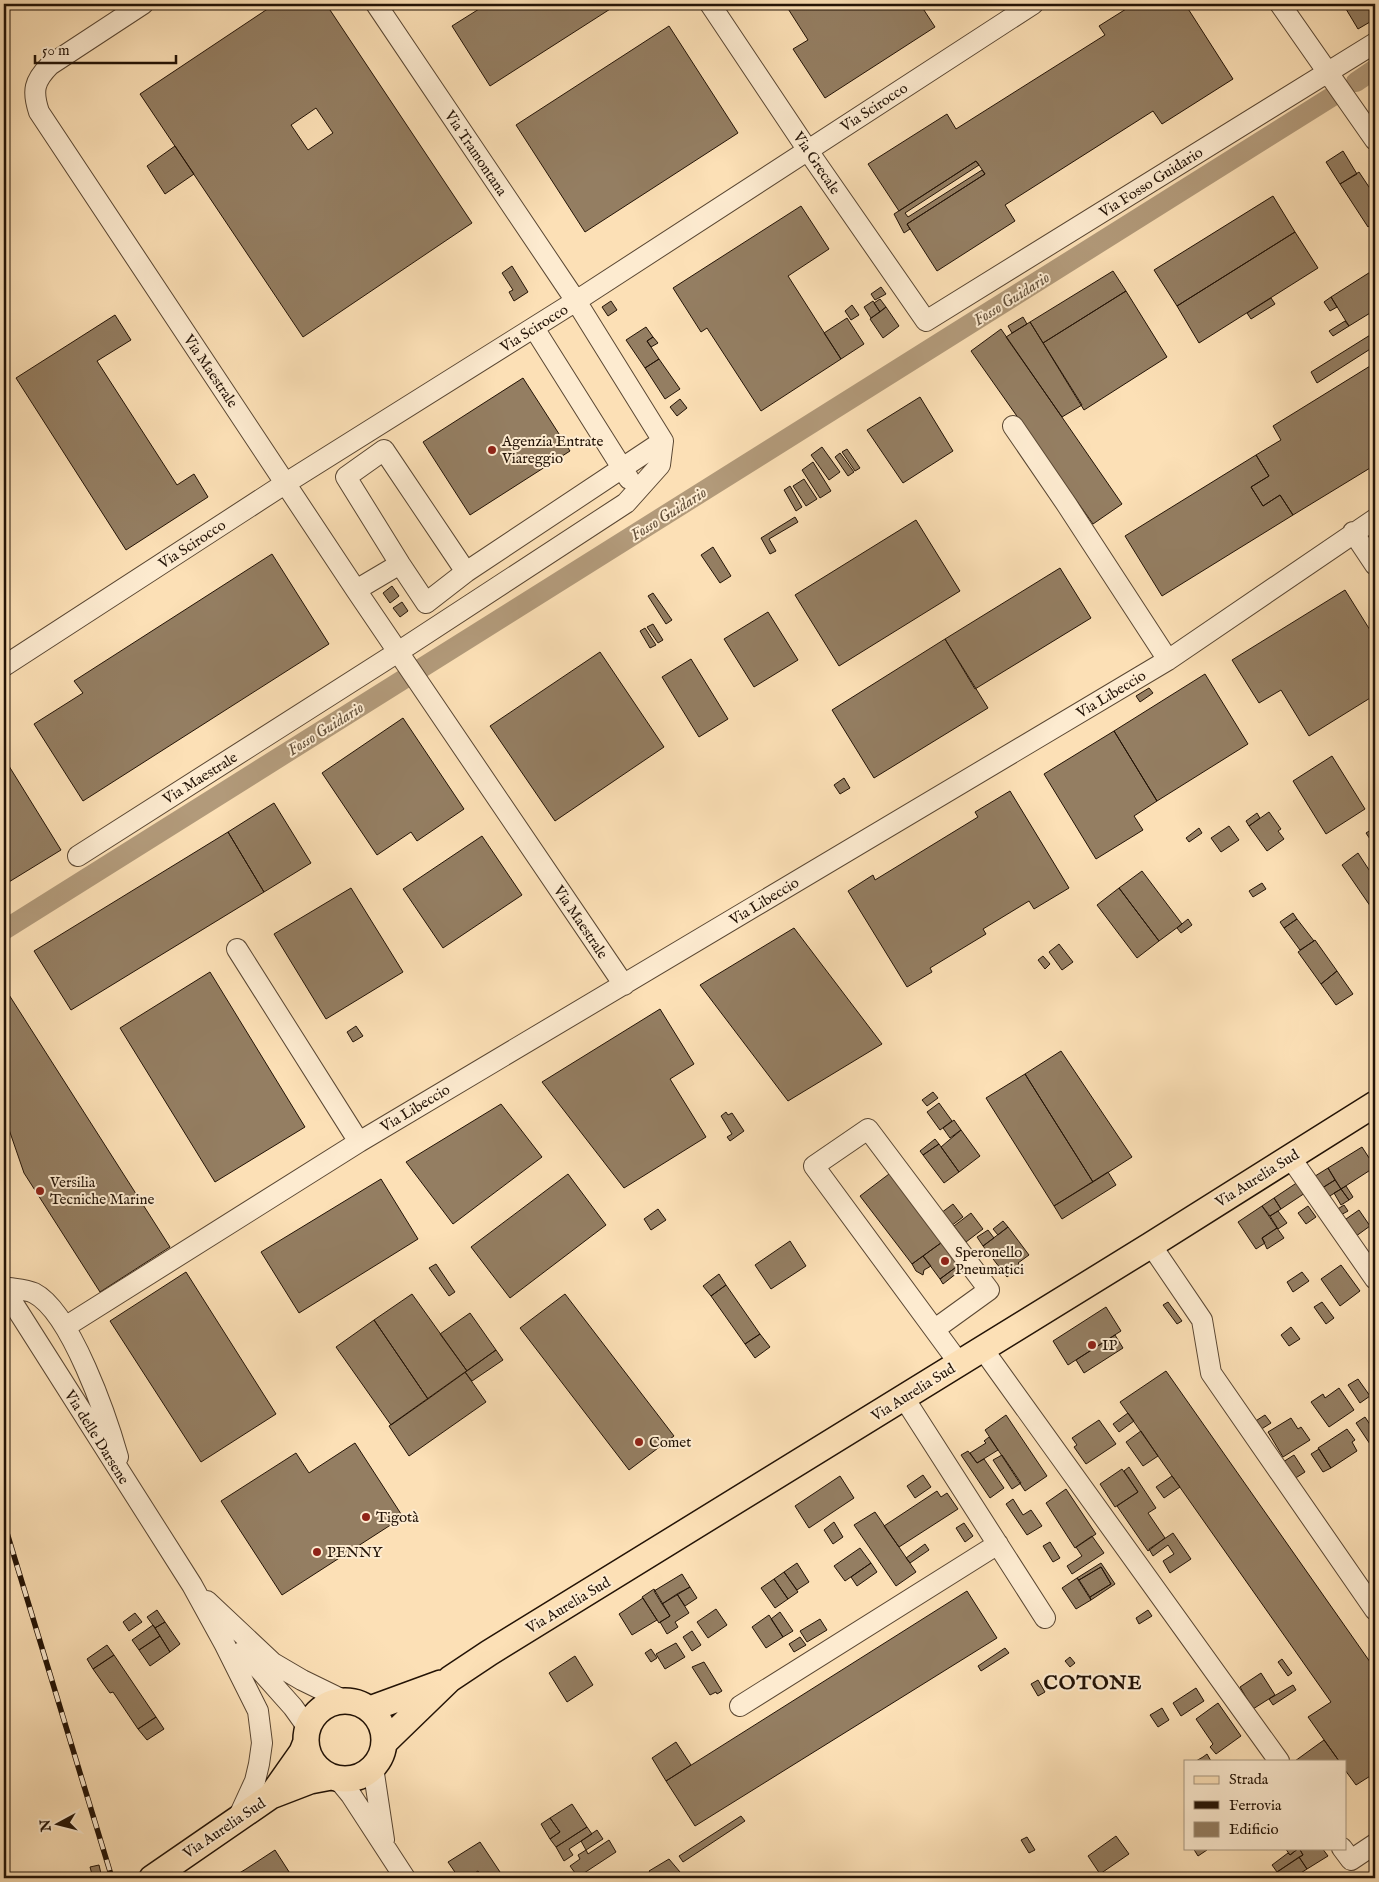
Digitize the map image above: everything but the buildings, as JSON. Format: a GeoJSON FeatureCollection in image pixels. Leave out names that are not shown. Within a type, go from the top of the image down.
{"type":"FeatureCollection","features":[{"type":"Feature","properties":{"kind":"main road","name":"Via Aurelia Sud"},"geometry":{"type":"LineString","coordinates":[[152,1878],[271,1796],[310,1781],[334,1777],[356,1778],[373,1767],[383,1751],[385,1742],[450,1679],[1375,1104]]}},
{"type":"Feature","properties":{"kind":"main road","name":"Via Aurelia Sud"},"geometry":{"type":"LineString","coordinates":[[370,1709],[450,1679]]}},
{"type":"Feature","properties":{"kind":"main road","name":"Via Aurelia Sud"},"geometry":{"type":"LineString","coordinates":[[271,1796],[302,1752],[313,1718],[321,1709],[331,1703],[343,1700]]}},
{"type":"Feature","properties":{"kind":"main road"},"geometry":{"type":"LineString","coordinates":[[343,1700],[362,1704],[370,1709],[381,1724],[385,1742]]}},
{"type":"Feature","properties":{"kind":"main road"},"geometry":{"type":"LineString","coordinates":[[307,1735],[308,1753],[313,1763],[321,1771],[334,1777]]}},
{"type":"Feature","properties":{"kind":"street","name":"Via Maestrale"},"geometry":{"type":"LineString","coordinates":[[143,4],[50,65],[40,74],[35,85],[35,99],[39,112],[356,590],[624,985]]}},
{"type":"Feature","properties":{"kind":"street","name":"Via Tramontana"},"geometry":{"type":"LineString","coordinates":[[376,4],[576,301],[663,441]]}},
{"type":"Feature","properties":{"kind":"street","name":"Via Grecale"},"geometry":{"type":"LineString","coordinates":[[710,4],[926,322]]}},
{"type":"Feature","properties":{"kind":"street","name":"Via Scirocco"},"geometry":{"type":"LineString","coordinates":[[4,666],[286,483],[576,301],[1033,4]]}},
{"type":"Feature","properties":{"kind":"street"},"geometry":{"type":"LineString","coordinates":[[1280,4],[1375,140]]}},
{"type":"Feature","properties":{"kind":"street","name":"Via Fosso Guidario"},"geometry":{"type":"LineString","coordinates":[[926,322],[1375,43]]}},
{"type":"Feature","properties":{"kind":"street"},"geometry":{"type":"LineString","coordinates":[[534,328],[637,491]]}},
{"type":"Feature","properties":{"kind":"street"},"geometry":{"type":"LineString","coordinates":[[1013,426],[1168,660]]}},
{"type":"Feature","properties":{"kind":"street"},"geometry":{"type":"LineString","coordinates":[[466,572],[384,450],[346,477],[426,603],[466,572],[663,441]]}},
{"type":"Feature","properties":{"kind":"street"},"geometry":{"type":"LineString","coordinates":[[401,656],[626,503],[660,465],[663,441]]}},
{"type":"Feature","properties":{"kind":"street","name":"Via Libeccio"},"geometry":{"type":"LineString","coordinates":[[65,1327],[359,1142],[1168,660],[1353,532],[1375,519]]}},
{"type":"Feature","properties":{"kind":"street"},"geometry":{"type":"LineString","coordinates":[[1353,532],[1375,565]]}},
{"type":"Feature","properties":{"kind":"street"},"geometry":{"type":"LineString","coordinates":[[356,590],[400,564]]}},
{"type":"Feature","properties":{"kind":"street","name":"Via Scirocco"},"geometry":{"type":"LineString","coordinates":[[4,652],[33,648]]}},
{"type":"Feature","properties":{"kind":"street","name":"Via Maestrale"},"geometry":{"type":"LineString","coordinates":[[78,856],[401,656]]}},
{"type":"Feature","properties":{"kind":"street"},"geometry":{"type":"LineString","coordinates":[[237,950],[359,1142]]}},
{"type":"Feature","properties":{"kind":"street"},"geometry":{"type":"LineString","coordinates":[[935,1329],[989,1290],[868,1128],[814,1166],[959,1363]]}},
{"type":"Feature","properties":{"kind":"street"},"geometry":{"type":"LineString","coordinates":[[1290,1157],[1375,1279]]}},
{"type":"Feature","properties":{"kind":"street"},"geometry":{"type":"LineString","coordinates":[[1150,1245],[1202,1320],[1212,1373],[1375,1610]]}},
{"type":"Feature","properties":{"kind":"street"},"geometry":{"type":"LineString","coordinates":[[4,1288],[33,1293],[46,1303],[65,1327],[103,1409],[126,1484]]}},
{"type":"Feature","properties":{"kind":"street","name":"Via delle Darsene"},"geometry":{"type":"LineString","coordinates":[[4,1288],[126,1484],[192,1585],[258,1711],[262,1743],[259,1764],[255,1781],[238,1818]]}},
{"type":"Feature","properties":{"kind":"street"},"geometry":{"type":"LineString","coordinates":[[982,1348],[1278,1760]]}},
{"type":"Feature","properties":{"kind":"street"},"geometry":{"type":"LineString","coordinates":[[904,1398],[1045,1618]]}},
{"type":"Feature","properties":{"kind":"street"},"geometry":{"type":"LineString","coordinates":[[740,1706],[998,1544]]}},
{"type":"Feature","properties":{"kind":"street","name":"Via delle Darsene"},"geometry":{"type":"LineString","coordinates":[[192,1585],[273,1663],[343,1700]]}},
{"type":"Feature","properties":{"kind":"street","name":"Via delle Darsene"},"geometry":{"type":"LineString","coordinates":[[222,1615],[240,1647],[293,1707],[307,1735]]}},
{"type":"Feature","properties":{"kind":"street"},"geometry":{"type":"LineString","coordinates":[[373,1767],[385,1847]]}},
{"type":"Feature","properties":{"kind":"street"},"geometry":{"type":"LineString","coordinates":[[334,1777],[351,1795],[405,1878]]}},
{"type":"Feature","properties":{"kind":"street"},"geometry":{"type":"LineString","coordinates":[[1344,1850],[1351,1860],[1375,1844]]}},
{"type":"Feature","properties":{"kind":"waterway","name":"Fosso Guidario"},"geometry":{"type":"LineString","coordinates":[[1356,82],[1375,69]]}},
{"type":"Feature","properties":{"kind":"waterway","name":"Fosso Guidario"},"geometry":{"type":"LineString","coordinates":[[4,930],[1333,96]]}},
{"type":"Feature","properties":{"kind":"railway"},"geometry":{"type":"LineString","coordinates":[[4,1523],[112,1878]]}},
{"type":"Feature","properties":{"kind":"place","name":"Agenzia Entrate Viareggio"},"geometry":{"type":"Point","coordinates":[492,450]}},
{"type":"Feature","properties":{"kind":"place","name":"Versilia Tecniche Marine"},"geometry":{"type":"Point","coordinates":[40,1191]}},
{"type":"Feature","properties":{"kind":"place","name":"Speronello Pneumatici"},"geometry":{"type":"Point","coordinates":[945,1261]}},
{"type":"Feature","properties":{"kind":"place","name":"IP"},"geometry":{"type":"Point","coordinates":[1092,1345]}},
{"type":"Feature","properties":{"kind":"place","name":"Comet"},"geometry":{"type":"Point","coordinates":[639,1442]}},
{"type":"Feature","properties":{"kind":"place","name":"Tigotà"},"geometry":{"type":"Point","coordinates":[366,1517]}},
{"type":"Feature","properties":{"kind":"place","name":"PENNY"},"geometry":{"type":"Point","coordinates":[317,1552]}},
{"type":"Feature","properties":{"kind":"district","name":"COTONE"},"geometry":{"type":"Point","coordinates":[1093,1682]}}]}
